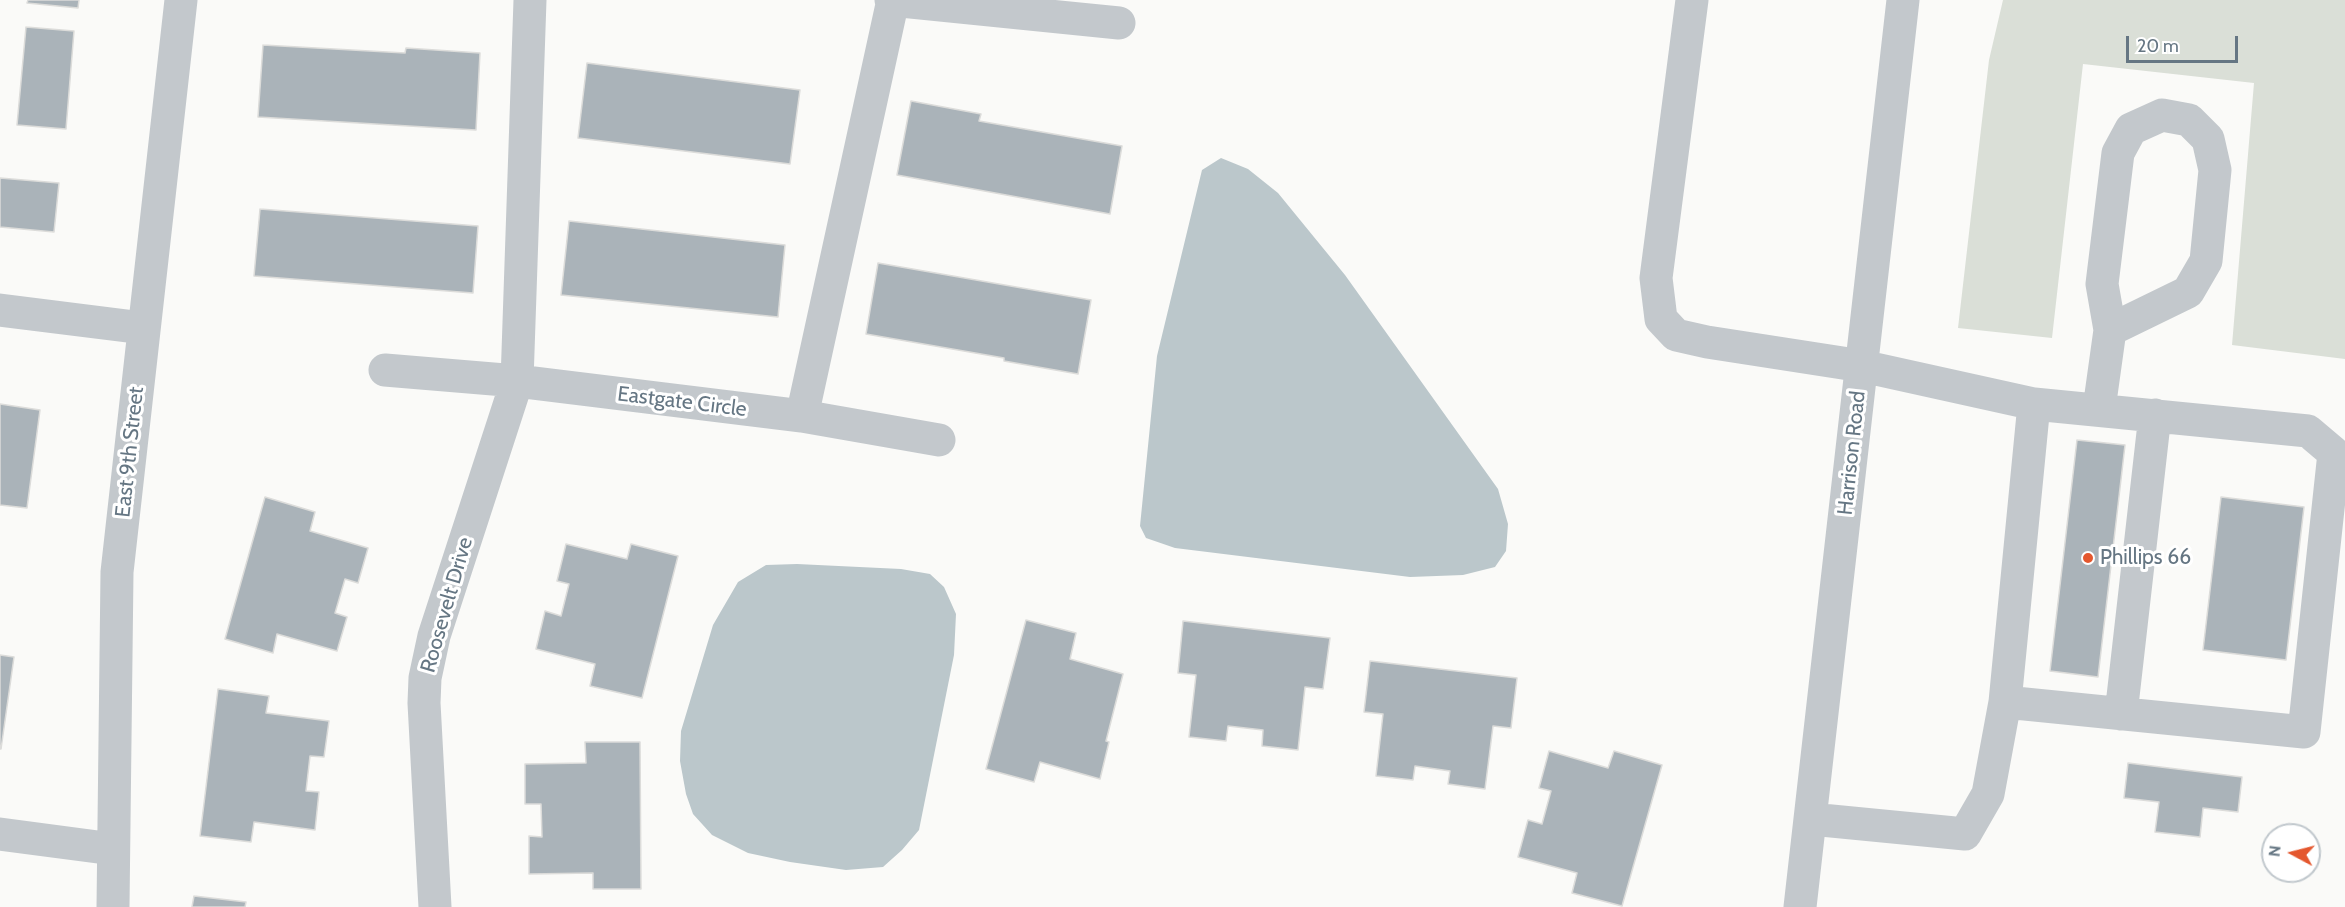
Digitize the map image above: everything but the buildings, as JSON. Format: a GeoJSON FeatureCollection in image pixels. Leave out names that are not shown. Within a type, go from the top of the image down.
{"type":"FeatureCollection","features":[{"type":"Feature","properties":{"kind":"street","name":"East 9th Street"},"geometry":{"type":"LineString","coordinates":[[113,907],[117,572],[182,0]]}},
{"type":"Feature","properties":{"kind":"street"},"geometry":{"type":"LineString","coordinates":[[517,381],[530,0]]}},
{"type":"Feature","properties":{"kind":"street"},"geometry":{"type":"LineString","coordinates":[[802,417],[892,0],[1119,23]]}},
{"type":"Feature","properties":{"kind":"street"},"geometry":{"type":"LineString","coordinates":[[1692,0],[1656,278],[1661,319],[1676,335],[1862,366],[2034,404],[2308,431],[2334,453],[2304,732],[2005,702]]}},
{"type":"Feature","properties":{"kind":"street","name":"Harrison Road"},"geometry":{"type":"LineString","coordinates":[[1800,907],[1904,0]]}},
{"type":"Feature","properties":{"kind":"street"},"geometry":{"type":"LineString","coordinates":[[2099,409],[2110,330],[2102,284],[2118,153],[2131,129],[2162,115],[2189,120],[2208,138],[2215,170],[2206,261],[2188,292],[2110,330]]}},
{"type":"Feature","properties":{"kind":"street"},"geometry":{"type":"LineString","coordinates":[[0,310],[143,328]]}},
{"type":"Feature","properties":{"kind":"street","name":"Eastgate Circle"},"geometry":{"type":"LineString","coordinates":[[385,370],[517,381],[802,417],[939,440]]}},
{"type":"Feature","properties":{"kind":"street","name":"Roosevelt Drive"},"geometry":{"type":"LineString","coordinates":[[435,907],[424,703],[425,678],[434,636],[517,381]]}},
{"type":"Feature","properties":{"kind":"street"},"geometry":{"type":"LineString","coordinates":[[1810,819],[1965,834],[1988,794],[2005,702],[2034,404]]}},
{"type":"Feature","properties":{"kind":"street"},"geometry":{"type":"LineString","coordinates":[[2121,714],[2155,415]]}},
{"type":"Feature","properties":{"kind":"street"},"geometry":{"type":"LineString","coordinates":[[0,834],[113,849]]}},
{"type":"Feature","properties":{"kind":"shaded area"},"geometry":{"type":"Polygon","coordinates":[[[2003,0],[2345,0],[2345,359],[2232,345],[2254,83],[2083,64],[2052,338],[1958,328],[1989,60],[2003,0]]]}},
{"type":"Feature","properties":{"kind":"shaded area"},"geometry":{"type":"Polygon","coordinates":[[[1221,158],[1248,169],[1278,193],[1345,275],[1498,489],[1508,524],[1506,551],[1495,567],[1463,575],[1410,577],[1175,548],[1146,538],[1140,526],[1157,356],[1202,170],[1221,158]]]}},
{"type":"Feature","properties":{"kind":"shaded area"},"geometry":{"type":"Polygon","coordinates":[[[797,564],[901,569],[930,574],[944,587],[956,614],[954,655],[919,830],[883,867],[846,870],[748,853],[712,835],[693,814],[686,794],[680,761],[681,731],[713,625],[738,582],[766,565],[797,564]]]}},
{"type":"Feature","properties":{"kind":"place","name":"Phillips 66"},"geometry":{"type":"Point","coordinates":[2088,558]}}]}
